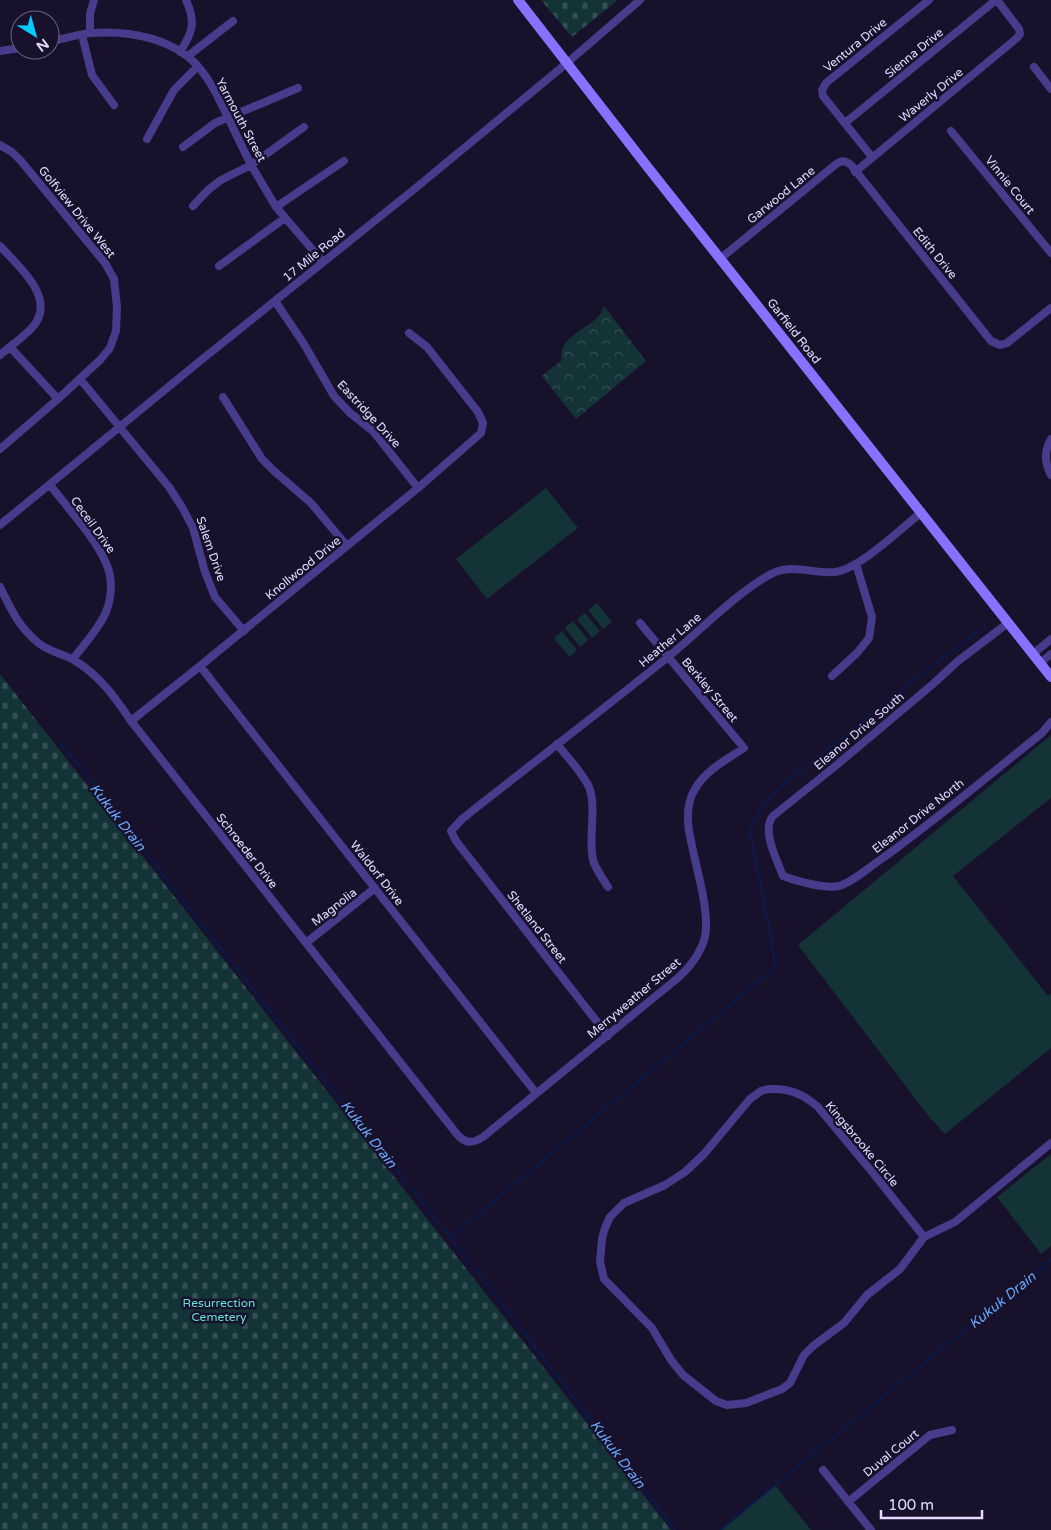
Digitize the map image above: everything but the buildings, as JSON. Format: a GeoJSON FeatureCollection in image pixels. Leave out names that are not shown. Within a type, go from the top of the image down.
{"type":"FeatureCollection","features":[{"type":"Feature","properties":{"kind":"main road","name":"Garfield Road"},"geometry":{"type":"LineString","coordinates":[[518,0],[1051,677]]}},
{"type":"Feature","properties":{"kind":"street"},"geometry":{"type":"LineString","coordinates":[[94,0],[86,34],[92,75],[114,105]]}},
{"type":"Feature","properties":{"kind":"street"},"geometry":{"type":"LineString","coordinates":[[180,52],[187,41],[193,20],[186,0]]}},
{"type":"Feature","properties":{"kind":"street","name":"17 Mile Road"},"geometry":{"type":"LineString","coordinates":[[0,525],[412,191],[640,0]]}},
{"type":"Feature","properties":{"kind":"street","name":"Ventura Drive"},"geometry":{"type":"LineString","coordinates":[[845,123],[823,96],[822,90],[826,83],[929,0]]}},
{"type":"Feature","properties":{"kind":"street","name":"Waverly Drive"},"geometry":{"type":"LineString","coordinates":[[854,172],[1016,40],[1020,34],[1018,26],[996,0]]}},
{"type":"Feature","properties":{"kind":"street","name":"Sienna Drive"},"geometry":{"type":"LineString","coordinates":[[845,123],[996,0]]}},
{"type":"Feature","properties":{"kind":"street"},"geometry":{"type":"LineString","coordinates":[[188,56],[233,21]]}},
{"type":"Feature","properties":{"kind":"street","name":"Yarmouth Street"},"geometry":{"type":"LineString","coordinates":[[60,40],[86,34],[126,33],[140,35],[188,56],[212,86],[251,164],[276,207],[323,262]]}},
{"type":"Feature","properties":{"kind":"street"},"geometry":{"type":"LineString","coordinates":[[147,139],[174,90],[196,66]]}},
{"type":"Feature","properties":{"kind":"street"},"geometry":{"type":"LineString","coordinates":[[1034,68],[1051,89]]}},
{"type":"Feature","properties":{"kind":"street"},"geometry":{"type":"LineString","coordinates":[[183,147],[204,130],[228,117],[298,88]]}},
{"type":"Feature","properties":{"kind":"street"},"geometry":{"type":"LineString","coordinates":[[845,123],[872,157]]}},
{"type":"Feature","properties":{"kind":"street"},"geometry":{"type":"LineString","coordinates":[[193,206],[208,190],[221,180],[251,164],[304,128]]}},
{"type":"Feature","properties":{"kind":"street","name":"Vinnie Court"},"geometry":{"type":"LineString","coordinates":[[951,131],[1051,253]]}},
{"type":"Feature","properties":{"kind":"street","name":"Golfview Drive West"},"geometry":{"type":"LineString","coordinates":[[0,145],[22,161],[105,263],[114,279],[118,315],[114,341],[107,353],[58,399],[0,449]]}},
{"type":"Feature","properties":{"kind":"street"},"geometry":{"type":"LineString","coordinates":[[276,207],[344,160]]}},
{"type":"Feature","properties":{"kind":"street","name":"Garwood Lane"},"geometry":{"type":"LineString","coordinates":[[720,258],[837,163],[844,161],[848,163],[854,172]]}},
{"type":"Feature","properties":{"kind":"street","name":"Edith Drive"},"geometry":{"type":"LineString","coordinates":[[854,172],[994,343],[1000,345],[1012,340],[1051,308]]}},
{"type":"Feature","properties":{"kind":"street"},"geometry":{"type":"LineString","coordinates":[[219,266],[285,218]]}},
{"type":"Feature","properties":{"kind":"street"},"geometry":{"type":"LineString","coordinates":[[0,246],[34,286],[41,304],[35,324],[0,355]]}},
{"type":"Feature","properties":{"kind":"street","name":"Eastridge Drive"},"geometry":{"type":"LineString","coordinates":[[275,301],[304,344],[334,396],[350,413],[367,425],[378,436],[418,488]]}},
{"type":"Feature","properties":{"kind":"street","name":"Knollwood Drive"},"geometry":{"type":"LineString","coordinates":[[131,721],[418,488],[477,437],[484,428],[484,423],[478,412],[427,347],[409,333]]}},
{"type":"Feature","properties":{"kind":"street"},"geometry":{"type":"LineString","coordinates":[[10,347],[58,399]]}},
{"type":"Feature","properties":{"kind":"street"},"geometry":{"type":"LineString","coordinates":[[80,379],[120,427]]}},
{"type":"Feature","properties":{"kind":"street"},"geometry":{"type":"LineString","coordinates":[[223,397],[262,459],[311,503],[347,546]]}},
{"type":"Feature","properties":{"kind":"street","name":"Salem Drive"},"geometry":{"type":"LineString","coordinates":[[120,427],[169,487],[188,518],[195,534],[205,572],[216,597],[244,631]]}},
{"type":"Feature","properties":{"kind":"street"},"geometry":{"type":"LineString","coordinates":[[1051,440],[1046,454],[1047,465],[1051,475]]}},
{"type":"Feature","properties":{"kind":"street","name":"Ceceil Drive"},"geometry":{"type":"LineString","coordinates":[[50,485],[97,547],[107,564],[111,582],[110,598],[106,612],[99,625],[73,659]]}},
{"type":"Feature","properties":{"kind":"street","name":"Heather Lane"},"geometry":{"type":"LineString","coordinates":[[451,831],[462,819],[668,657],[747,590],[772,573],[790,568],[836,572],[856,564],[922,512]]}},
{"type":"Feature","properties":{"kind":"street"},"geometry":{"type":"LineString","coordinates":[[832,676],[870,638],[872,617],[856,564]]}},
{"type":"Feature","properties":{"kind":"street","name":"Schroeder Drive"},"geometry":{"type":"LineString","coordinates":[[0,587],[13,614],[36,642],[43,647],[73,659],[95,675],[114,695],[131,721],[456,1134],[468,1143]]}},
{"type":"Feature","properties":{"kind":"street","name":"Berkley Street"},"geometry":{"type":"LineString","coordinates":[[640,623],[744,748]]}},
{"type":"Feature","properties":{"kind":"street","name":"Eleanor Drive South"},"geometry":{"type":"LineString","coordinates":[[783,876],[770,839],[768,830],[770,820],[958,661],[1008,623]]}},
{"type":"Feature","properties":{"kind":"street"},"geometry":{"type":"LineString","coordinates":[[1032,654],[1051,639]]}},
{"type":"Feature","properties":{"kind":"street"},"geometry":{"type":"LineString","coordinates":[[1040,663],[1051,654]]}},
{"type":"Feature","properties":{"kind":"street","name":"Waldorf Drive"},"geometry":{"type":"LineString","coordinates":[[200,666],[536,1094]]}},
{"type":"Feature","properties":{"kind":"street","name":"Eleanor Drive North"},"geometry":{"type":"LineString","coordinates":[[783,876],[795,881],[833,887],[850,880],[898,847],[1042,733],[1051,722]]}},
{"type":"Feature","properties":{"kind":"street"},"geometry":{"type":"LineString","coordinates":[[557,744],[589,788],[593,860],[608,887]]}},
{"type":"Feature","properties":{"kind":"street","name":"Merryweather Street"},"geometry":{"type":"LineString","coordinates":[[468,1143],[483,1137],[689,968],[703,943],[706,929],[706,912],[690,836],[688,818],[690,800],[700,782],[725,760],[744,748]]}},
{"type":"Feature","properties":{"kind":"street","name":"Shetland Street"},"geometry":{"type":"LineString","coordinates":[[451,831],[456,841],[608,1036]]}},
{"type":"Feature","properties":{"kind":"street","name":"Magnolia"},"geometry":{"type":"LineString","coordinates":[[306,943],[375,888]]}},
{"type":"Feature","properties":{"kind":"street","name":"Kingsbrooke Circle"},"geometry":{"type":"LineString","coordinates":[[782,1088],[794,1091],[818,1107],[924,1237],[900,1269],[867,1295],[844,1322],[804,1355],[786,1386],[762,1398],[734,1405],[727,1405],[716,1401],[683,1374],[671,1360],[652,1328],[608,1284],[601,1270],[600,1262],[605,1228],[610,1217],[618,1208],[624,1203],[665,1185],[685,1172],[704,1154],[750,1099],[760,1091],[769,1089],[782,1088]]}},
{"type":"Feature","properties":{"kind":"street"},"geometry":{"type":"LineString","coordinates":[[924,1237],[955,1222],[1051,1143]]}},
{"type":"Feature","properties":{"kind":"street","name":"Duval Court"},"geometry":{"type":"LineString","coordinates":[[848,1502],[930,1434],[952,1430]]}},
{"type":"Feature","properties":{"kind":"street"},"geometry":{"type":"LineString","coordinates":[[823,1470],[871,1530]]}},
{"type":"Feature","properties":{"kind":"green space"},"geometry":{"type":"Polygon","coordinates":[[[541,0],[618,0],[572,37],[541,0]]]}},
{"type":"Feature","properties":{"kind":"green space"},"geometry":{"type":"Polygon","coordinates":[[[604,306],[646,361],[576,419],[542,376],[562,360],[564,346],[573,336],[598,317],[604,306]]]}},
{"type":"Feature","properties":{"kind":"green space"},"geometry":{"type":"Polygon","coordinates":[[[546,488],[578,528],[487,599],[456,559],[546,488]]]}},
{"type":"Feature","properties":{"kind":"green space"},"geometry":{"type":"Polygon","coordinates":[[[597,603],[612,622],[603,629],[588,610],[597,603]]]}},
{"type":"Feature","properties":{"kind":"green space"},"geometry":{"type":"Polygon","coordinates":[[[585,613],[600,631],[592,638],[577,619],[585,613]]]}},
{"type":"Feature","properties":{"kind":"green space"},"geometry":{"type":"Polygon","coordinates":[[[573,621],[588,640],[580,647],[565,628],[573,621]]]}},
{"type":"Feature","properties":{"kind":"green space"},"geometry":{"type":"Polygon","coordinates":[[[562,631],[577,650],[569,657],[554,638],[562,631]]]}},
{"type":"Feature","properties":{"kind":"green space","name":"Resurrection Cemetery"},"geometry":{"type":"Polygon","coordinates":[[[0,674],[671,1530],[0,1530],[0,674]]]}},
{"type":"Feature","properties":{"kind":"green space"},"geometry":{"type":"Polygon","coordinates":[[[1051,735],[1051,798],[953,876],[1048,996],[1051,994],[1051,1048],[945,1134],[930,1118],[798,945],[1051,735]]]}},
{"type":"Feature","properties":{"kind":"green space"},"geometry":{"type":"Polygon","coordinates":[[[1051,1154],[1051,1246],[1041,1254],[997,1197],[1051,1154]]]}},
{"type":"Feature","properties":{"kind":"green space"},"geometry":{"type":"Polygon","coordinates":[[[775,1485],[811,1530],[722,1530],[775,1485]]]}},
{"type":"Feature","properties":{"kind":"waterway"},"geometry":{"type":"LineString","coordinates":[[451,1237],[775,968],[771,937],[750,833],[754,821],[777,790],[920,675],[985,626]]}},
{"type":"Feature","properties":{"kind":"waterway","name":"Kukuk Drain"},"geometry":{"type":"LineString","coordinates":[[59,742],[85,772],[113,811],[296,1044],[474,1267],[675,1530]]}},
{"type":"Feature","properties":{"kind":"waterway","name":"Kukuk Drain"},"geometry":{"type":"LineString","coordinates":[[720,1530],[1051,1260]]}}]}
